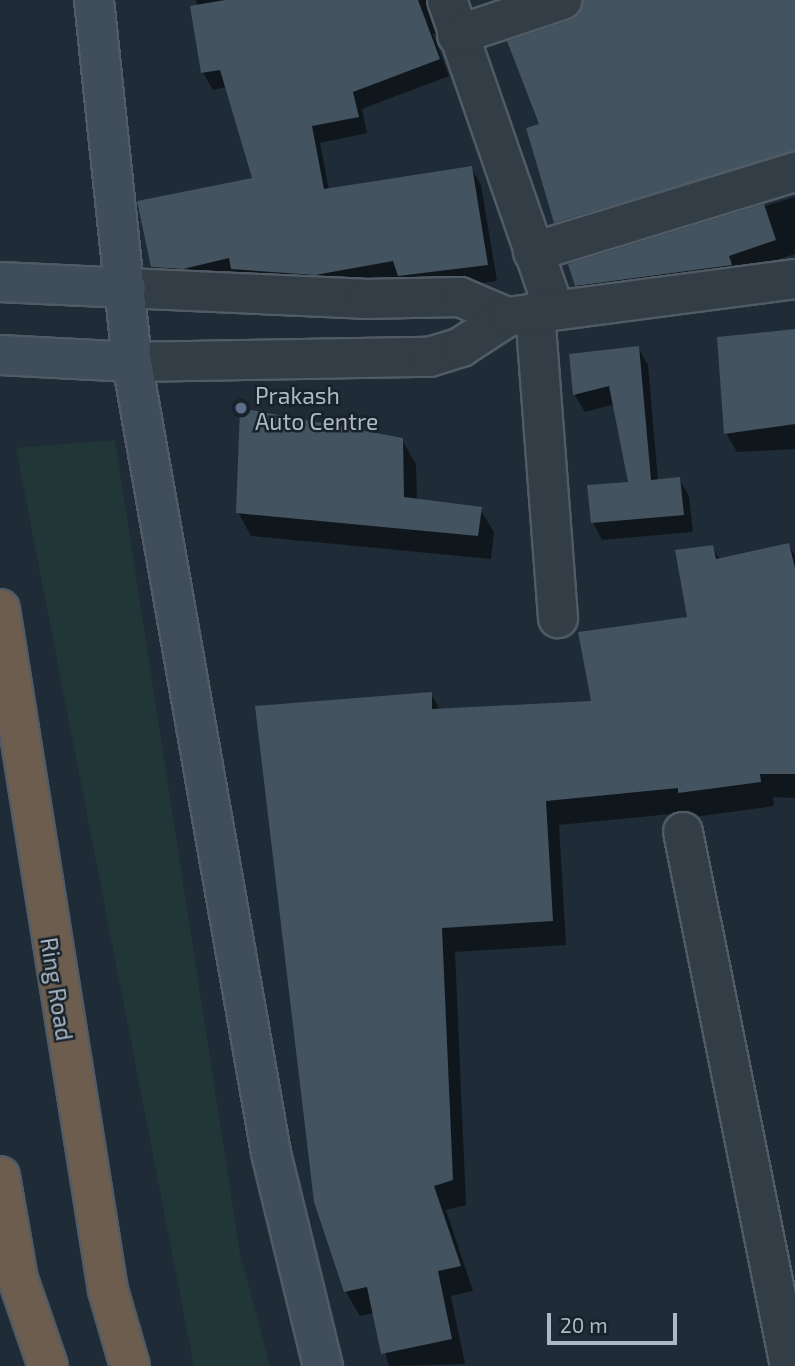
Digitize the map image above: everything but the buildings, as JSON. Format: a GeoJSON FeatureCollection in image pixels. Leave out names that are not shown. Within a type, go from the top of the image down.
{"type":"FeatureCollection","features":[{"type":"Feature","properties":{"kind":"highway","name":"Ring Road"},"geometry":{"type":"LineString","coordinates":[[0,609],[108,1290],[130,1366]]}},
{"type":"Feature","properties":{"kind":"highway"},"geometry":{"type":"LineString","coordinates":[[0,1176],[18,1279],[48,1366]]}},
{"type":"Feature","properties":{"kind":"street"},"geometry":{"type":"LineString","coordinates":[[94,0],[132,362],[271,1153],[323,1366]]}},
{"type":"Feature","properties":{"kind":"street"},"geometry":{"type":"LineString","coordinates":[[558,618],[532,312],[533,252],[452,18],[562,0]]}},
{"type":"Feature","properties":{"kind":"street"},"geometry":{"type":"LineString","coordinates":[[533,252],[795,172]]}},
{"type":"Feature","properties":{"kind":"street"},"geometry":{"type":"LineString","coordinates":[[0,282],[364,299],[460,297],[532,312],[795,279]]}},
{"type":"Feature","properties":{"kind":"street"},"geometry":{"type":"LineString","coordinates":[[0,355],[132,362],[429,357],[461,347],[532,312]]}},
{"type":"Feature","properties":{"kind":"street"},"geometry":{"type":"LineString","coordinates":[[683,832],[790,1366]]}},
{"type":"Feature","properties":{"kind":"green space"},"geometry":{"type":"Polygon","coordinates":[[[115,440],[240,1254],[270,1366],[194,1366],[16,448],[115,440]]]}},
{"type":"Feature","properties":{"kind":"place","name":"Prakash Auto Centre"},"geometry":{"type":"Point","coordinates":[241,408]}}]}
